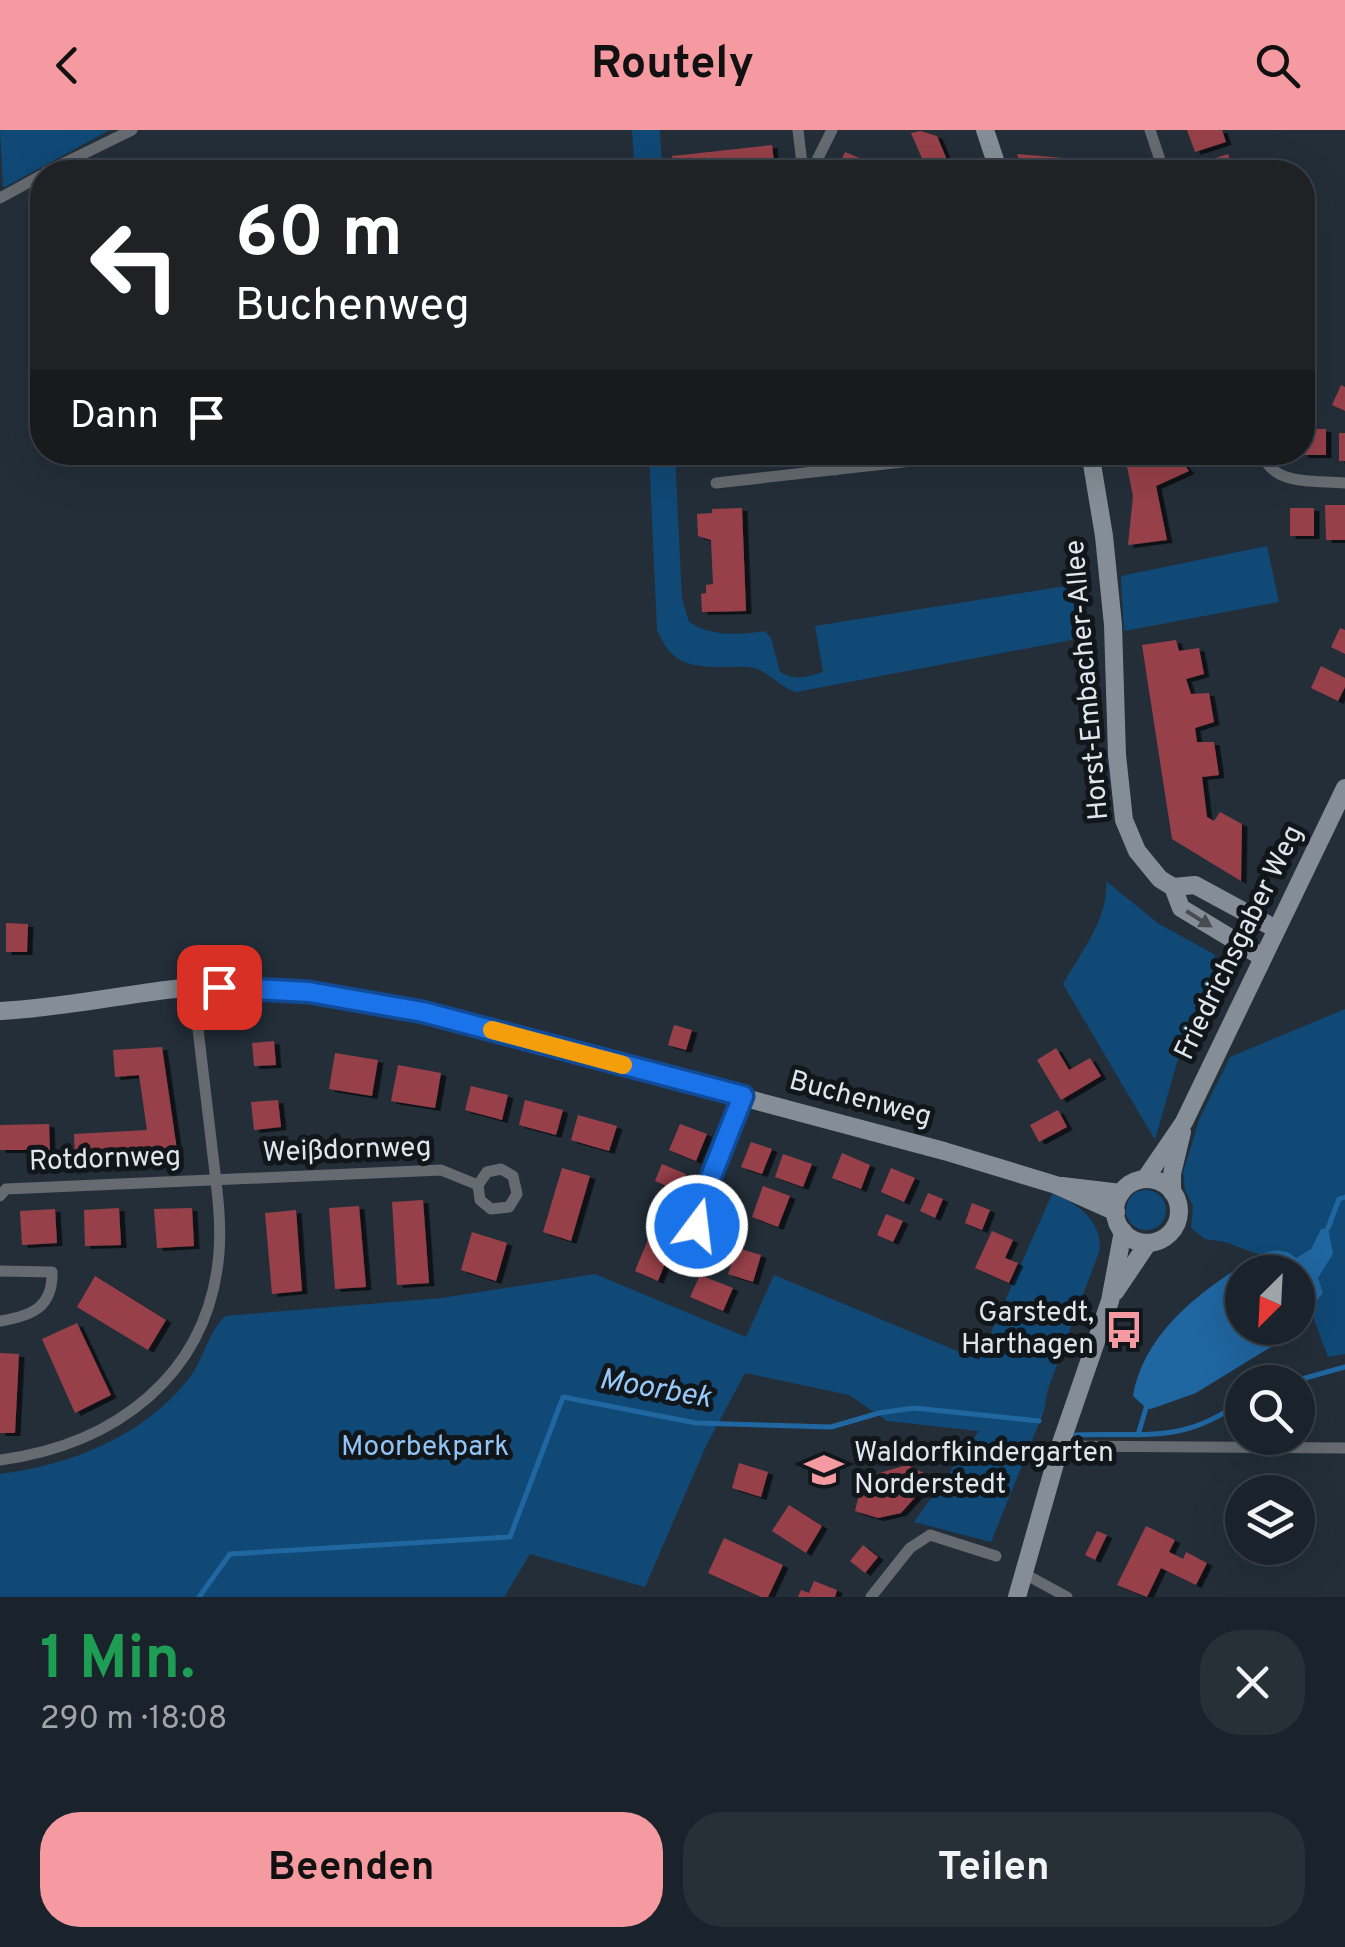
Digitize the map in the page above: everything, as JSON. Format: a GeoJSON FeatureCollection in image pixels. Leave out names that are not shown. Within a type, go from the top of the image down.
{"type":"FeatureCollection","features":[{"type":"Feature","properties":{"kind":"street"},"geometry":{"type":"LineString","coordinates":[[72,160],[132,130]]}},
{"type":"Feature","properties":{"kind":"street"},"geometry":{"type":"LineString","coordinates":[[798,130],[802,160]]}},
{"type":"Feature","properties":{"kind":"street"},"geometry":{"type":"LineString","coordinates":[[817,160],[832,130]]}},
{"type":"Feature","properties":{"kind":"street"},"geometry":{"type":"LineString","coordinates":[[985,130],[995,160]]}},
{"type":"Feature","properties":{"kind":"street"},"geometry":{"type":"LineString","coordinates":[[1150,130],[1160,160]]}},
{"type":"Feature","properties":{"kind":"street"},"geometry":{"type":"LineString","coordinates":[[0,198],[30,182]]}},
{"type":"Feature","properties":{"kind":"street"},"geometry":{"type":"LineString","coordinates":[[834,465],[834,470]]}},
{"type":"Feature","properties":{"kind":"street"},"geometry":{"type":"LineString","coordinates":[[716,483],[878,465]]}},
{"type":"Feature","properties":{"kind":"street","name":"Horst-Embacher-Allee"},"geometry":{"type":"LineString","coordinates":[[1092,465],[1111,607],[1124,820],[1146,864],[1173,886],[1181,908],[1262,957]]}},
{"type":"Feature","properties":{"kind":"street"},"geometry":{"type":"LineString","coordinates":[[1266,465],[1280,477],[1345,483]]}},
{"type":"Feature","properties":{"kind":"street","name":"Friedrichsgaber Weg"},"geometry":{"type":"LineString","coordinates":[[1145,1180],[1184,1122],[1345,788]]}},
{"type":"Feature","properties":{"kind":"street"},"geometry":{"type":"LineString","coordinates":[[1173,886],[1195,885],[1276,929]]}},
{"type":"Feature","properties":{"kind":"street"},"geometry":{"type":"LineString","coordinates":[[0,1460],[51,1452],[106,1428],[144,1401],[175,1370],[192,1345],[214,1286],[220,1219],[193,987]]}},
{"type":"Feature","properties":{"kind":"street","name":"Buchenweg"},"geometry":{"type":"LineString","coordinates":[[0,1011],[193,987],[260,988],[367,1001],[423,1012],[944,1151],[1056,1185],[1116,1212]]}},
{"type":"Feature","properties":{"kind":"street"},"geometry":{"type":"LineString","coordinates":[[708,1200],[710,1179],[743,1096]]}},
{"type":"Feature","properties":{"kind":"street","name":"Friedrichsgaber Weg"},"geometry":{"type":"LineString","coordinates":[[1172,1192],[1172,1174],[1184,1122]]}},
{"type":"Feature","properties":{"kind":"street","name":"Weißdornweg"},"geometry":{"type":"LineString","coordinates":[[216,1181],[441,1170],[478,1185]]}},
{"type":"Feature","properties":{"kind":"street","name":"Rotdornweg"},"geometry":{"type":"LineString","coordinates":[[0,1196],[6,1189],[216,1181]]}},
{"type":"Feature","properties":{"kind":"street"},"geometry":{"type":"LineString","coordinates":[[1134,1182],[1163,1184],[1172,1192],[1179,1208],[1176,1225],[1164,1238],[1134,1240],[1123,1231],[1116,1212],[1121,1193],[1134,1182]]}},
{"type":"Feature","properties":{"kind":"street","name":"Buchenweg"},"geometry":{"type":"LineString","coordinates":[[1056,1185],[1121,1193]]}},
{"type":"Feature","properties":{"kind":"street"},"geometry":{"type":"LineString","coordinates":[[1016,1597],[1060,1446],[1110,1300],[1123,1231]]}},
{"type":"Feature","properties":{"kind":"street"},"geometry":{"type":"LineString","coordinates":[[1110,1300],[1148,1242]]}},
{"type":"Feature","properties":{"kind":"street"},"geometry":{"type":"LineString","coordinates":[[0,1271],[52,1272],[53,1290],[39,1309],[0,1321]]}},
{"type":"Feature","properties":{"kind":"street"},"geometry":{"type":"LineString","coordinates":[[1060,1446],[1345,1448]]}},
{"type":"Feature","properties":{"kind":"street"},"geometry":{"type":"LineString","coordinates":[[872,1597],[910,1548],[930,1535],[996,1556]]}},
{"type":"Feature","properties":{"kind":"street"},"geometry":{"type":"LineString","coordinates":[[1023,1573],[1067,1597]]}},
{"type":"Feature","properties":{"kind":"green space"},"geometry":{"type":"Polygon","coordinates":[[[0,130],[110,130],[55,160],[30,160],[30,173],[3,188],[0,130]]]}},
{"type":"Feature","properties":{"kind":"green space"},"geometry":{"type":"Polygon","coordinates":[[[632,130],[660,130],[661,160],[634,160],[632,130]]]}},
{"type":"Feature","properties":{"kind":"green space"},"geometry":{"type":"Polygon","coordinates":[[[650,465],[676,465],[682,599],[689,622],[726,634],[765,631],[771,638],[780,672],[785,675],[801,677],[823,672],[815,626],[1078,584],[1082,638],[796,692],[754,668],[706,666],[677,658],[657,630],[650,465]]]}},
{"type":"Feature","properties":{"kind":"green space"},"geometry":{"type":"Polygon","coordinates":[[[1267,546],[1279,602],[1124,631],[1121,576],[1267,546]]]}},
{"type":"Feature","properties":{"kind":"green space"},"geometry":{"type":"Polygon","coordinates":[[[1106,881],[1159,924],[1214,954],[1218,964],[1217,981],[1177,1062],[1155,1140],[1063,984],[1099,921],[1106,881]]]}},
{"type":"Feature","properties":{"kind":"green space"},"geometry":{"type":"Polygon","coordinates":[[[1345,1009],[1345,1354],[1328,1357],[1315,1322],[1315,1303],[1323,1293],[1317,1279],[1333,1254],[1321,1229],[1311,1249],[1301,1255],[1283,1250],[1260,1255],[1205,1239],[1191,1228],[1193,1206],[1185,1190],[1183,1173],[1199,1120],[1230,1057],[1345,1009]]]}},
{"type":"Feature","properties":{"kind":"green space"},"geometry":{"type":"Polygon","coordinates":[[[1146,1190],[1160,1196],[1166,1210],[1160,1224],[1146,1230],[1132,1224],[1126,1210],[1132,1196],[1146,1190]]]}},
{"type":"Feature","properties":{"kind":"green space","name":"Moorbekpark"},"geometry":{"type":"Polygon","coordinates":[[[1052,1194],[1086,1214],[1096,1229],[1100,1249],[1048,1389],[1044,1411],[991,1542],[914,1522],[979,1431],[887,1421],[849,1395],[745,1373],[706,1446],[645,1587],[530,1554],[504,1597],[0,1597],[0,1474],[79,1455],[151,1416],[190,1377],[225,1316],[442,1298],[595,1274],[746,1337],[774,1275],[979,1360],[1052,1194]]]}},
{"type":"Feature","properties":{"kind":"shaded area"},"geometry":{"type":"Polygon","coordinates":[[[1328,1228],[1333,1254],[1318,1278],[1323,1293],[1315,1303],[1315,1255],[1301,1255],[1311,1249],[1321,1229],[1328,1228]]]}},
{"type":"Feature","properties":{"kind":"shaded area"},"geometry":{"type":"Polygon","coordinates":[[[1271,1251],[1292,1255],[1260,1255],[1271,1251]]]}},
{"type":"Feature","properties":{"kind":"shaded area"},"geometry":{"type":"Polygon","coordinates":[[[1225,1277],[1225,1345],[1274,1345],[1242,1365],[1225,1365],[1225,1375],[1196,1393],[1146,1408],[1133,1396],[1147,1356],[1172,1321],[1225,1277]]]}},
{"type":"Feature","properties":{"kind":"building"},"geometry":{"type":"Polygon","coordinates":[[[1187,130],[1222,130],[1226,142],[1195,152],[1187,130]]]}},
{"type":"Feature","properties":{"kind":"building"},"geometry":{"type":"Polygon","coordinates":[[[920,131],[937,136],[947,160],[923,160],[911,133],[920,131]]]}},
{"type":"Feature","properties":{"kind":"building"},"geometry":{"type":"Polygon","coordinates":[[[772,145],[774,160],[672,160],[672,156],[772,145]]]}},
{"type":"Feature","properties":{"kind":"building"},"geometry":{"type":"Polygon","coordinates":[[[845,152],[864,160],[841,160],[845,152]]]}},
{"type":"Feature","properties":{"kind":"building"},"geometry":{"type":"Polygon","coordinates":[[[1017,154],[1075,160],[1019,160],[1017,154]]]}},
{"type":"Feature","properties":{"kind":"building"},"geometry":{"type":"Polygon","coordinates":[[[1341,385],[1345,387],[1345,411],[1332,405],[1341,385]]]}},
{"type":"Feature","properties":{"kind":"building"},"geometry":{"type":"Polygon","coordinates":[[[1315,429],[1326,429],[1326,455],[1315,455],[1315,429]]]}},
{"type":"Feature","properties":{"kind":"building"},"geometry":{"type":"Polygon","coordinates":[[[1339,433],[1345,433],[1345,461],[1339,461],[1339,433]]]}},
{"type":"Feature","properties":{"kind":"building"},"geometry":{"type":"Polygon","coordinates":[[[1127,465],[1184,465],[1189,471],[1156,486],[1167,540],[1128,545],[1133,496],[1127,465]]]}},
{"type":"Feature","properties":{"kind":"building"},"geometry":{"type":"Polygon","coordinates":[[[1325,505],[1345,505],[1345,540],[1326,540],[1325,505]]]}},
{"type":"Feature","properties":{"kind":"building"},"geometry":{"type":"Polygon","coordinates":[[[742,508],[746,611],[702,612],[701,594],[706,593],[706,585],[713,584],[711,540],[698,536],[697,514],[742,508]]]}},
{"type":"Feature","properties":{"kind":"building"},"geometry":{"type":"Polygon","coordinates":[[[1290,508],[1314,508],[1314,536],[1290,536],[1290,508]]]}},
{"type":"Feature","properties":{"kind":"building"},"geometry":{"type":"Polygon","coordinates":[[[1340,628],[1345,630],[1345,654],[1331,647],[1340,628]]]}},
{"type":"Feature","properties":{"kind":"building"},"geometry":{"type":"Polygon","coordinates":[[[1176,640],[1179,651],[1199,648],[1204,674],[1186,679],[1191,694],[1209,693],[1214,722],[1195,728],[1197,742],[1214,742],[1219,775],[1202,777],[1207,817],[1214,821],[1220,812],[1242,824],[1241,881],[1172,839],[1142,645],[1176,640]]]}},
{"type":"Feature","properties":{"kind":"building"},"geometry":{"type":"Polygon","coordinates":[[[1321,666],[1345,678],[1338,701],[1311,688],[1321,666]]]}},
{"type":"Feature","properties":{"kind":"building"},"geometry":{"type":"Polygon","coordinates":[[[6,923],[28,924],[27,952],[6,952],[6,923]]]}},
{"type":"Feature","properties":{"kind":"building"},"geometry":{"type":"Polygon","coordinates":[[[674,1025],[692,1030],[686,1050],[668,1045],[674,1025]]]}},
{"type":"Feature","properties":{"kind":"building"},"geometry":{"type":"Polygon","coordinates":[[[274,1041],[276,1065],[254,1066],[252,1043],[274,1041]]]}},
{"type":"Feature","properties":{"kind":"building"},"geometry":{"type":"Polygon","coordinates":[[[162,1047],[178,1157],[75,1160],[74,1134],[147,1130],[139,1075],[115,1077],[113,1050],[162,1047]]]}},
{"type":"Feature","properties":{"kind":"building"},"geometry":{"type":"Polygon","coordinates":[[[1056,1048],[1069,1070],[1090,1058],[1101,1076],[1061,1100],[1037,1060],[1056,1048]]]}},
{"type":"Feature","properties":{"kind":"building"},"geometry":{"type":"Polygon","coordinates":[[[335,1053],[378,1060],[372,1096],[329,1089],[335,1053]]]}},
{"type":"Feature","properties":{"kind":"building"},"geometry":{"type":"Polygon","coordinates":[[[398,1065],[441,1073],[435,1108],[391,1101],[398,1065]]]}},
{"type":"Feature","properties":{"kind":"building"},"geometry":{"type":"Polygon","coordinates":[[[471,1086],[508,1095],[502,1120],[465,1110],[471,1086]]]}},
{"type":"Feature","properties":{"kind":"building"},"geometry":{"type":"Polygon","coordinates":[[[278,1100],[281,1127],[254,1130],[251,1102],[278,1100]]]}},
{"type":"Feature","properties":{"kind":"building"},"geometry":{"type":"Polygon","coordinates":[[[525,1100],[563,1110],[556,1135],[519,1125],[525,1100]]]}},
{"type":"Feature","properties":{"kind":"building"},"geometry":{"type":"Polygon","coordinates":[[[1058,1110],[1067,1127],[1039,1142],[1030,1125],[1058,1110]]]}},
{"type":"Feature","properties":{"kind":"building"},"geometry":{"type":"Polygon","coordinates":[[[578,1115],[617,1126],[609,1151],[571,1140],[578,1115]]]}},
{"type":"Feature","properties":{"kind":"building"},"geometry":{"type":"Polygon","coordinates":[[[49,1124],[50,1150],[0,1150],[0,1125],[49,1124]]]}},
{"type":"Feature","properties":{"kind":"building"},"geometry":{"type":"Polygon","coordinates":[[[680,1124],[707,1134],[696,1161],[669,1150],[680,1124]]]}},
{"type":"Feature","properties":{"kind":"building"},"geometry":{"type":"Polygon","coordinates":[[[751,1142],[772,1149],[762,1174],[741,1167],[751,1142]]]}},
{"type":"Feature","properties":{"kind":"building"},"geometry":{"type":"Polygon","coordinates":[[[842,1153],[870,1165],[861,1189],[832,1178],[842,1153]]]}},
{"type":"Feature","properties":{"kind":"building"},"geometry":{"type":"Polygon","coordinates":[[[783,1154],[812,1164],[803,1187],[775,1177],[783,1154]]]}},
{"type":"Feature","properties":{"kind":"building"},"geometry":{"type":"Polygon","coordinates":[[[662,1164],[686,1174],[678,1191],[655,1181],[662,1164]]]}},
{"type":"Feature","properties":{"kind":"building"},"geometry":{"type":"Polygon","coordinates":[[[562,1168],[590,1176],[571,1241],[543,1232],[562,1168]]]}},
{"type":"Feature","properties":{"kind":"building"},"geometry":{"type":"Polygon","coordinates":[[[891,1168],[915,1178],[904,1202],[881,1192],[891,1168]]]}},
{"type":"Feature","properties":{"kind":"building"},"geometry":{"type":"Polygon","coordinates":[[[763,1186],[790,1196],[778,1227],[752,1217],[763,1186]]]}},
{"type":"Feature","properties":{"kind":"building"},"geometry":{"type":"Polygon","coordinates":[[[928,1193],[943,1199],[935,1218],[920,1211],[928,1193]]]}},
{"type":"Feature","properties":{"kind":"building"},"geometry":{"type":"Polygon","coordinates":[[[423,1200],[429,1283],[397,1285],[392,1202],[423,1200]]]}},
{"type":"Feature","properties":{"kind":"building"},"geometry":{"type":"Polygon","coordinates":[[[660,1200],[681,1209],[674,1227],[653,1218],[660,1200]]]}},
{"type":"Feature","properties":{"kind":"building"},"geometry":{"type":"Polygon","coordinates":[[[972,1203],[990,1210],[982,1230],[965,1223],[972,1203]]]}},
{"type":"Feature","properties":{"kind":"building"},"geometry":{"type":"Polygon","coordinates":[[[359,1206],[366,1287],[335,1289],[329,1208],[359,1206]]]}},
{"type":"Feature","properties":{"kind":"building"},"geometry":{"type":"Polygon","coordinates":[[[119,1208],[121,1245],[85,1246],[84,1210],[119,1208]]]}},
{"type":"Feature","properties":{"kind":"building"},"geometry":{"type":"Polygon","coordinates":[[[192,1208],[194,1246],[157,1248],[154,1209],[192,1208]]]}},
{"type":"Feature","properties":{"kind":"building"},"geometry":{"type":"Polygon","coordinates":[[[55,1209],[57,1243],[22,1245],[20,1211],[55,1209]]]}},
{"type":"Feature","properties":{"kind":"building"},"geometry":{"type":"Polygon","coordinates":[[[296,1210],[302,1291],[272,1294],[265,1213],[296,1210]]]}},
{"type":"Feature","properties":{"kind":"building"},"geometry":{"type":"Polygon","coordinates":[[[886,1214],[903,1221],[893,1242],[877,1235],[886,1214]]]}},
{"type":"Feature","properties":{"kind":"building"},"geometry":{"type":"Polygon","coordinates":[[[992,1231],[1013,1240],[1005,1258],[1018,1263],[1009,1283],[975,1268],[992,1231]]]}},
{"type":"Feature","properties":{"kind":"building"},"geometry":{"type":"Polygon","coordinates":[[[472,1232],[507,1243],[496,1281],[461,1270],[472,1232]]]}},
{"type":"Feature","properties":{"kind":"building"},"geometry":{"type":"Polygon","coordinates":[[[649,1237],[672,1246],[658,1281],[635,1271],[649,1237]]]}},
{"type":"Feature","properties":{"kind":"building"},"geometry":{"type":"Polygon","coordinates":[[[737,1248],[761,1255],[753,1282],[728,1274],[737,1248]]]}},
{"type":"Feature","properties":{"kind":"building"},"geometry":{"type":"Polygon","coordinates":[[[700,1275],[733,1288],[723,1311],[690,1297],[700,1275]]]}},
{"type":"Feature","properties":{"kind":"building"},"geometry":{"type":"Polygon","coordinates":[[[95,1276],[166,1320],[148,1350],[77,1307],[95,1276]]]}},
{"type":"Feature","properties":{"kind":"building"},"geometry":{"type":"Polygon","coordinates":[[[77,1323],[111,1395],[75,1413],[42,1339],[77,1323]]]}},
{"type":"Feature","properties":{"kind":"building"},"geometry":{"type":"Polygon","coordinates":[[[0,1353],[19,1354],[15,1433],[0,1433],[0,1353]]]}},
{"type":"Feature","properties":{"kind":"building"},"geometry":{"type":"Polygon","coordinates":[[[739,1463],[768,1472],[761,1497],[732,1488],[739,1463]]]}},
{"type":"Feature","properties":{"kind":"building"},"geometry":{"type":"Polygon","coordinates":[[[907,1465],[926,1474],[928,1483],[901,1513],[878,1518],[855,1511],[861,1487],[870,1485],[869,1476],[907,1465]]]}},
{"type":"Feature","properties":{"kind":"building"},"geometry":{"type":"Polygon","coordinates":[[[789,1505],[822,1526],[806,1553],[772,1531],[789,1505]]]}},
{"type":"Feature","properties":{"kind":"building"},"geometry":{"type":"Polygon","coordinates":[[[1146,1526],[1175,1540],[1169,1552],[1183,1559],[1186,1552],[1207,1563],[1196,1585],[1161,1568],[1147,1597],[1117,1585],[1146,1526]]]}},
{"type":"Feature","properties":{"kind":"building"},"geometry":{"type":"Polygon","coordinates":[[[1097,1531],[1107,1535],[1095,1560],[1085,1555],[1097,1531]]]}},
{"type":"Feature","properties":{"kind":"building"},"geometry":{"type":"Polygon","coordinates":[[[724,1538],[783,1565],[768,1597],[708,1573],[724,1538]]]}},
{"type":"Feature","properties":{"kind":"building"},"geometry":{"type":"Polygon","coordinates":[[[863,1545],[878,1557],[865,1573],[850,1561],[863,1545]]]}},
{"type":"Feature","properties":{"kind":"building"},"geometry":{"type":"Polygon","coordinates":[[[814,1581],[837,1590],[835,1597],[798,1597],[801,1590],[809,1593],[814,1581]]]}},
{"type":"Feature","properties":{"kind":"waterway"},"geometry":{"type":"LineString","coordinates":[[1328,1228],[1339,1199],[1345,1197]]}},
{"type":"Feature","properties":{"kind":"waterway","name":"Moorbek"},"geometry":{"type":"LineString","coordinates":[[1315,1375],[1345,1367]]}},
{"type":"Feature","properties":{"kind":"waterway","name":"Moorbek"},"geometry":{"type":"LineString","coordinates":[[199,1597],[230,1554],[510,1537],[563,1397],[696,1423],[831,1427],[914,1408],[1039,1421]]}},
{"type":"Feature","properties":{"kind":"waterway"},"geometry":{"type":"LineString","coordinates":[[1138,1435],[1146,1408]]}},
{"type":"Feature","properties":{"kind":"waterway","name":"Moorbek"},"geometry":{"type":"LineString","coordinates":[[1076,1435],[1162,1433],[1200,1424],[1225,1412]]}},
{"type":"Feature","properties":{"kind":"slow traffic"},"geometry":{"type":"LineString","coordinates":[[492,1030],[623,1065]]}},
{"type":"Feature","properties":{"kind":"place","name":"Garstedt, Harthagen"},"geometry":{"type":"Point","coordinates":[1124,1330]}},
{"type":"Feature","properties":{"kind":"place","name":"Waldorfkindergarten Norderstedt"},"geometry":{"type":"Point","coordinates":[824,1470]}},
{"type":"Feature","properties":{"kind":"route"},"geometry":{"type":"LineString","coordinates":[[219,987],[309,992],[423,1012],[743,1096],[710,1179],[708,1200],[697,1209],[697,1226]]}}]}
